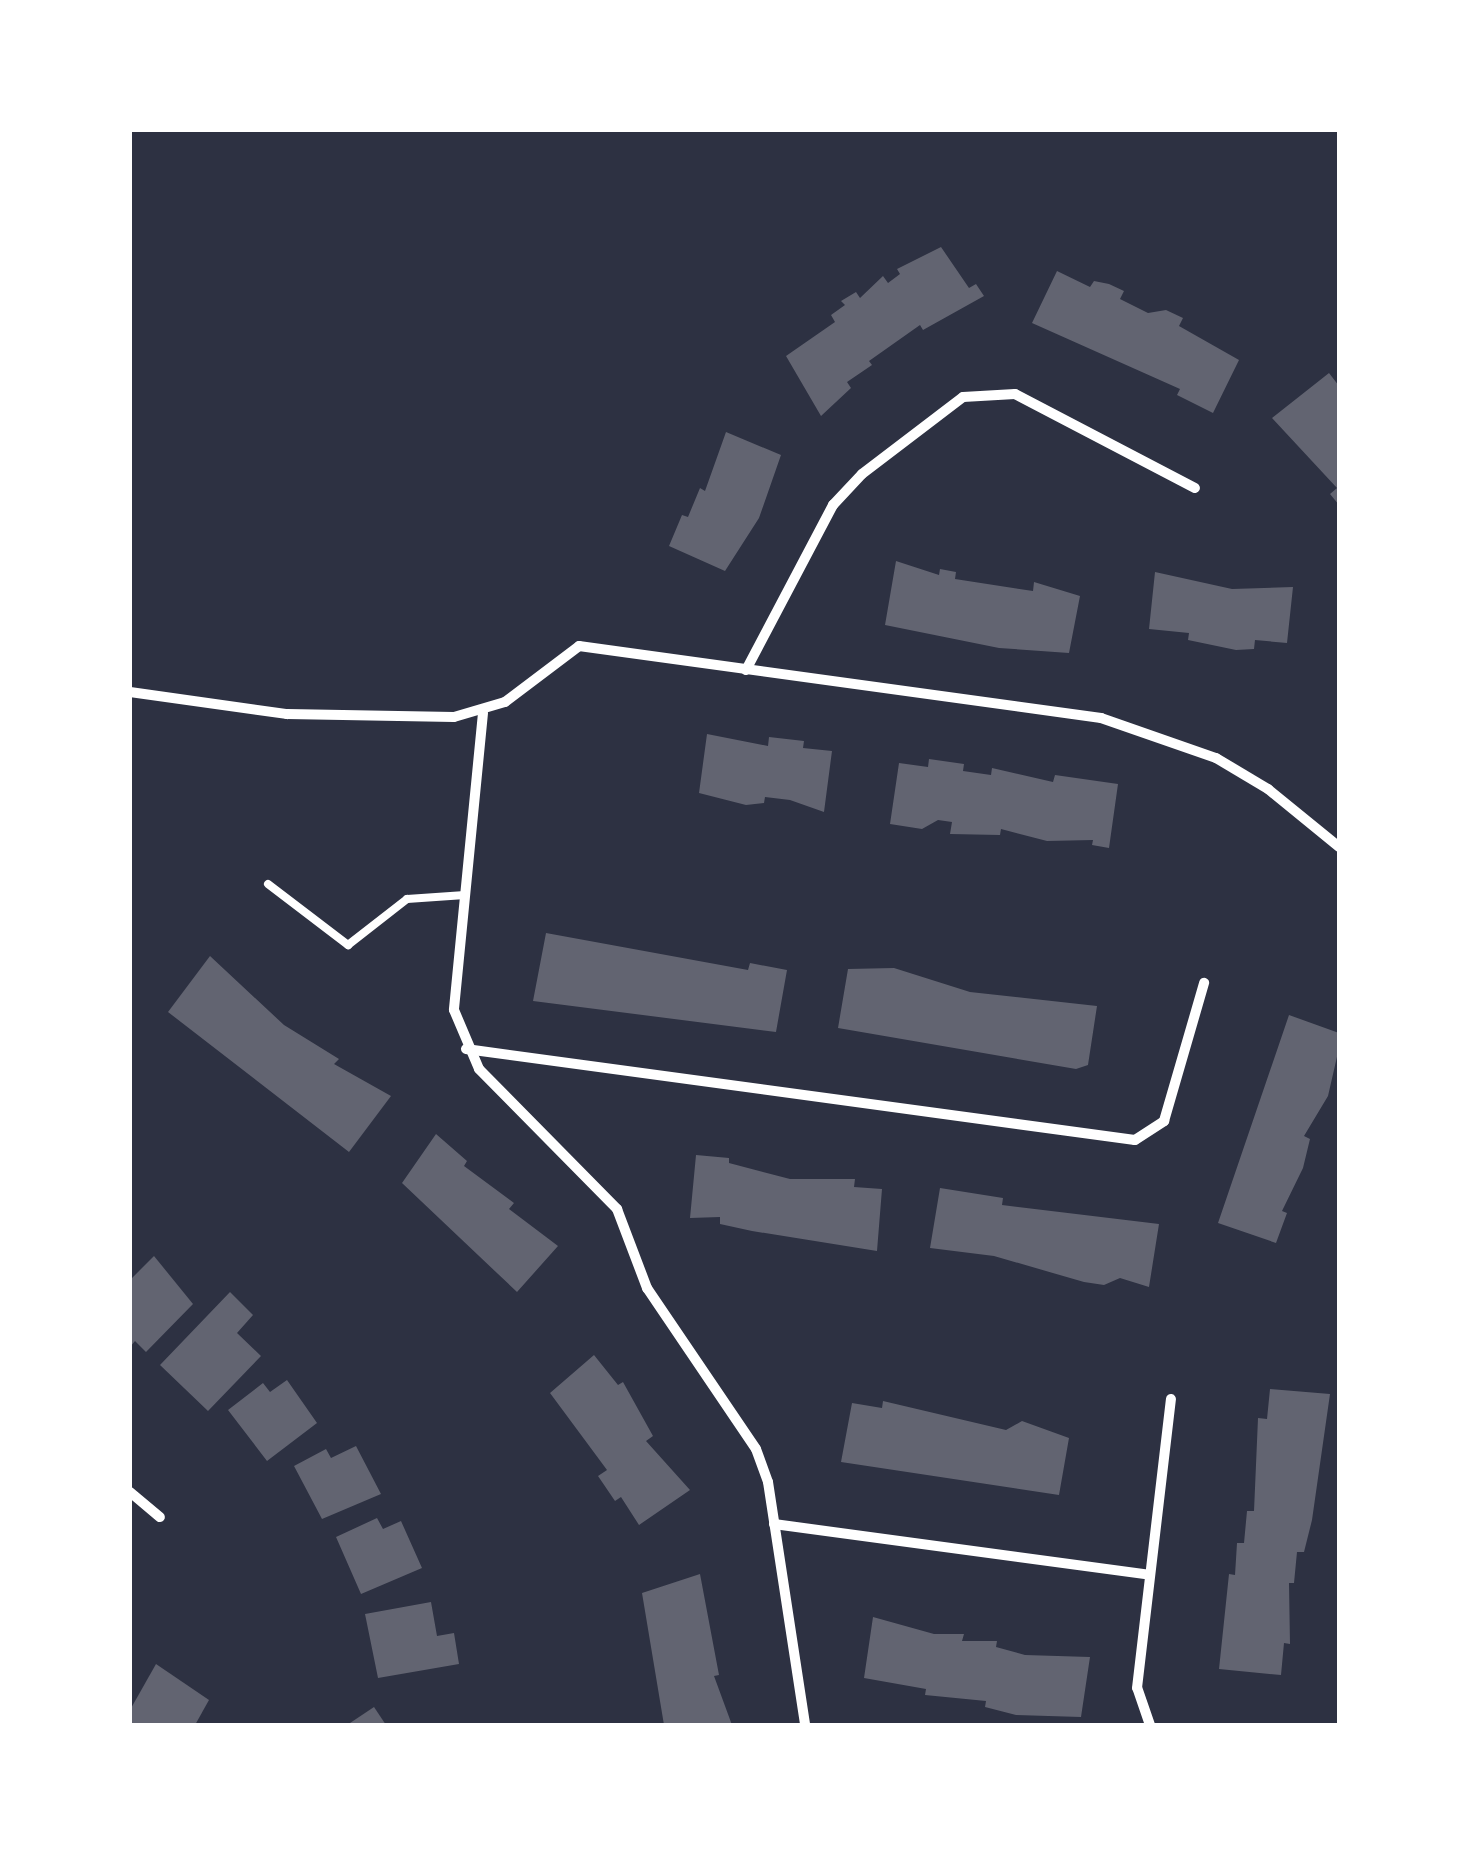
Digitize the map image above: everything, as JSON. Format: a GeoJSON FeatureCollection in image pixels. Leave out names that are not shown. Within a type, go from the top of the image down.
{"type":"FeatureCollection","features":[{"type":"Feature","properties":{"kind":"street"},"geometry":{"type":"LineString","coordinates":[[746,670],[833,505],[862,474],[963,396],[991,390],[1015,394],[1195,488]]}},
{"type":"Feature","properties":{"kind":"street"},"geometry":{"type":"LineString","coordinates":[[130,692],[286,714],[483,713],[580,646],[1101,718],[1160,734],[1268,789],[1339,847]]}},
{"type":"Feature","properties":{"kind":"street"},"geometry":{"type":"LineString","coordinates":[[483,713],[454,1010],[466,1049],[617,1209],[663,1314],[756,1449],[774,1524],[805,1725]]}},
{"type":"Feature","properties":{"kind":"street"},"geometry":{"type":"LineString","coordinates":[[466,1049],[1135,1140],[1164,1121],[1204,983]]}},
{"type":"Feature","properties":{"kind":"street"},"geometry":{"type":"LineString","coordinates":[[1150,1725],[1136,1688],[1171,1399]]}},
{"type":"Feature","properties":{"kind":"street"},"geometry":{"type":"LineString","coordinates":[[130,1492],[160,1517]]}},
{"type":"Feature","properties":{"kind":"street"},"geometry":{"type":"LineString","coordinates":[[774,1524],[1150,1576]]}},
{"type":"Feature","properties":{"kind":"lane"},"geometry":{"type":"LineString","coordinates":[[268,884],[348,944],[407,898],[466,895]]}},
{"type":"Feature","properties":{"kind":"building"},"geometry":{"type":"Polygon","coordinates":[[[941,247],[969,288],[976,284],[984,296],[923,330],[920,325],[869,361],[872,365],[847,382],[851,388],[821,416],[786,356],[835,322],[831,315],[845,305],[841,301],[856,292],[860,298],[883,276],[888,283],[900,274],[897,269],[941,247]]]}},
{"type":"Feature","properties":{"kind":"building"},"geometry":{"type":"Polygon","coordinates":[[[1057,271],[1090,287],[1094,281],[1109,284],[1124,291],[1120,299],[1148,313],[1166,310],[1183,318],[1179,326],[1239,360],[1213,413],[1177,395],[1180,389],[1032,323],[1057,271]]]}},
{"type":"Feature","properties":{"kind":"building"},"geometry":{"type":"Polygon","coordinates":[[[1329,373],[1339,386],[1339,505],[1330,494],[1337,488],[1272,418],[1329,373]]]}},
{"type":"Feature","properties":{"kind":"building"},"geometry":{"type":"Polygon","coordinates":[[[726,432],[781,455],[759,518],[725,571],[669,546],[682,515],[688,517],[700,488],[705,491],[726,432]]]}},
{"type":"Feature","properties":{"kind":"building"},"geometry":{"type":"Polygon","coordinates":[[[896,561],[939,575],[940,569],[956,572],[955,579],[1033,591],[1034,582],[1080,596],[1069,653],[999,648],[885,625],[896,561]]]}},
{"type":"Feature","properties":{"kind":"building"},"geometry":{"type":"Polygon","coordinates":[[[1155,572],[1232,589],[1293,587],[1287,643],[1255,640],[1254,649],[1236,650],[1188,640],[1189,633],[1149,629],[1155,572]]]}},
{"type":"Feature","properties":{"kind":"building"},"geometry":{"type":"Polygon","coordinates":[[[707,734],[768,746],[769,737],[804,741],[803,748],[832,751],[824,812],[790,800],[765,797],[764,803],[746,805],[699,793],[707,734]]]}},
{"type":"Feature","properties":{"kind":"building"},"geometry":{"type":"Polygon","coordinates":[[[929,759],[964,764],[963,771],[991,775],[992,768],[1053,782],[1055,775],[1118,784],[1109,848],[1092,845],[1093,840],[1047,841],[1001,829],[1000,835],[950,834],[952,822],[938,820],[922,829],[890,824],[899,763],[928,767],[929,759]]]}},
{"type":"Feature","properties":{"kind":"building"},"geometry":{"type":"Polygon","coordinates":[[[546,933],[748,970],[750,963],[787,970],[776,1032],[533,1001],[546,933]]]}},
{"type":"Feature","properties":{"kind":"building"},"geometry":{"type":"Polygon","coordinates":[[[210,956],[284,1025],[339,1059],[334,1064],[391,1096],[349,1152],[168,1012],[210,956]]]}},
{"type":"Feature","properties":{"kind":"building"},"geometry":{"type":"Polygon","coordinates":[[[894,968],[970,992],[1097,1006],[1088,1065],[1076,1069],[838,1028],[848,969],[894,968]]]}},
{"type":"Feature","properties":{"kind":"building"},"geometry":{"type":"Polygon","coordinates":[[[1289,1015],[1339,1033],[1339,1048],[1328,1096],[1304,1136],[1310,1139],[1303,1168],[1282,1211],[1287,1213],[1276,1243],[1218,1223],[1289,1015]]]}},
{"type":"Feature","properties":{"kind":"building"},"geometry":{"type":"Polygon","coordinates":[[[436,1134],[467,1161],[464,1166],[514,1203],[509,1209],[558,1246],[517,1292],[402,1183],[436,1134]]]}},
{"type":"Feature","properties":{"kind":"building"},"geometry":{"type":"Polygon","coordinates":[[[696,1155],[729,1158],[729,1163],[790,1179],[855,1179],[854,1187],[882,1189],[877,1251],[752,1231],[720,1224],[720,1217],[690,1218],[696,1155]]]}},
{"type":"Feature","properties":{"kind":"building"},"geometry":{"type":"Polygon","coordinates":[[[940,1188],[1003,1198],[1002,1205],[1159,1224],[1149,1287],[1120,1278],[1104,1285],[1084,1282],[994,1256],[930,1248],[940,1188]]]}},
{"type":"Feature","properties":{"kind":"building"},"geometry":{"type":"Polygon","coordinates":[[[154,1256],[193,1304],[146,1352],[135,1341],[130,1347],[130,1280],[154,1256]]]}},
{"type":"Feature","properties":{"kind":"building"},"geometry":{"type":"Polygon","coordinates":[[[230,1292],[253,1315],[237,1333],[261,1356],[208,1411],[160,1365],[230,1292]]]}},
{"type":"Feature","properties":{"kind":"building"},"geometry":{"type":"Polygon","coordinates":[[[594,1355],[618,1385],[623,1382],[653,1436],[646,1441],[690,1490],[639,1525],[621,1497],[615,1501],[598,1476],[607,1470],[550,1393],[594,1355]]]}},
{"type":"Feature","properties":{"kind":"building"},"geometry":{"type":"Polygon","coordinates":[[[287,1380],[317,1423],[267,1461],[228,1410],[263,1383],[270,1392],[287,1380]]]}},
{"type":"Feature","properties":{"kind":"building"},"geometry":{"type":"Polygon","coordinates":[[[1270,1389],[1330,1394],[1312,1520],[1304,1552],[1297,1552],[1294,1583],[1289,1583],[1290,1644],[1284,1643],[1281,1675],[1219,1669],[1229,1574],[1235,1575],[1237,1543],[1244,1543],[1247,1511],[1254,1511],[1258,1418],[1267,1419],[1270,1389]]]}},
{"type":"Feature","properties":{"kind":"building"},"geometry":{"type":"Polygon","coordinates":[[[883,1401],[1006,1430],[1022,1421],[1069,1438],[1059,1495],[841,1462],[852,1403],[882,1408],[883,1401]]]}},
{"type":"Feature","properties":{"kind":"building"},"geometry":{"type":"Polygon","coordinates":[[[356,1446],[381,1494],[322,1519],[294,1466],[326,1449],[331,1458],[356,1446]]]}},
{"type":"Feature","properties":{"kind":"building"},"geometry":{"type":"Polygon","coordinates":[[[377,1518],[383,1529],[401,1521],[422,1568],[361,1594],[336,1537],[377,1518]]]}},
{"type":"Feature","properties":{"kind":"building"},"geometry":{"type":"Polygon","coordinates":[[[700,1574],[719,1675],[714,1676],[732,1725],[664,1725],[642,1593],[700,1574]]]}},
{"type":"Feature","properties":{"kind":"building"},"geometry":{"type":"Polygon","coordinates":[[[431,1602],[437,1636],[454,1633],[459,1664],[378,1678],[365,1614],[431,1602]]]}},
{"type":"Feature","properties":{"kind":"building"},"geometry":{"type":"Polygon","coordinates":[[[873,1617],[934,1634],[964,1634],[962,1641],[997,1641],[996,1647],[1025,1655],[1090,1657],[1081,1717],[1016,1715],[985,1707],[986,1701],[925,1695],[926,1689],[864,1678],[873,1617]]]}},
{"type":"Feature","properties":{"kind":"building"},"geometry":{"type":"Polygon","coordinates":[[[156,1664],[209,1700],[195,1725],[130,1725],[130,1710],[156,1664]]]}},
{"type":"Feature","properties":{"kind":"building"},"geometry":{"type":"Polygon","coordinates":[[[374,1707],[386,1725],[347,1725],[374,1707]]]}}]}
